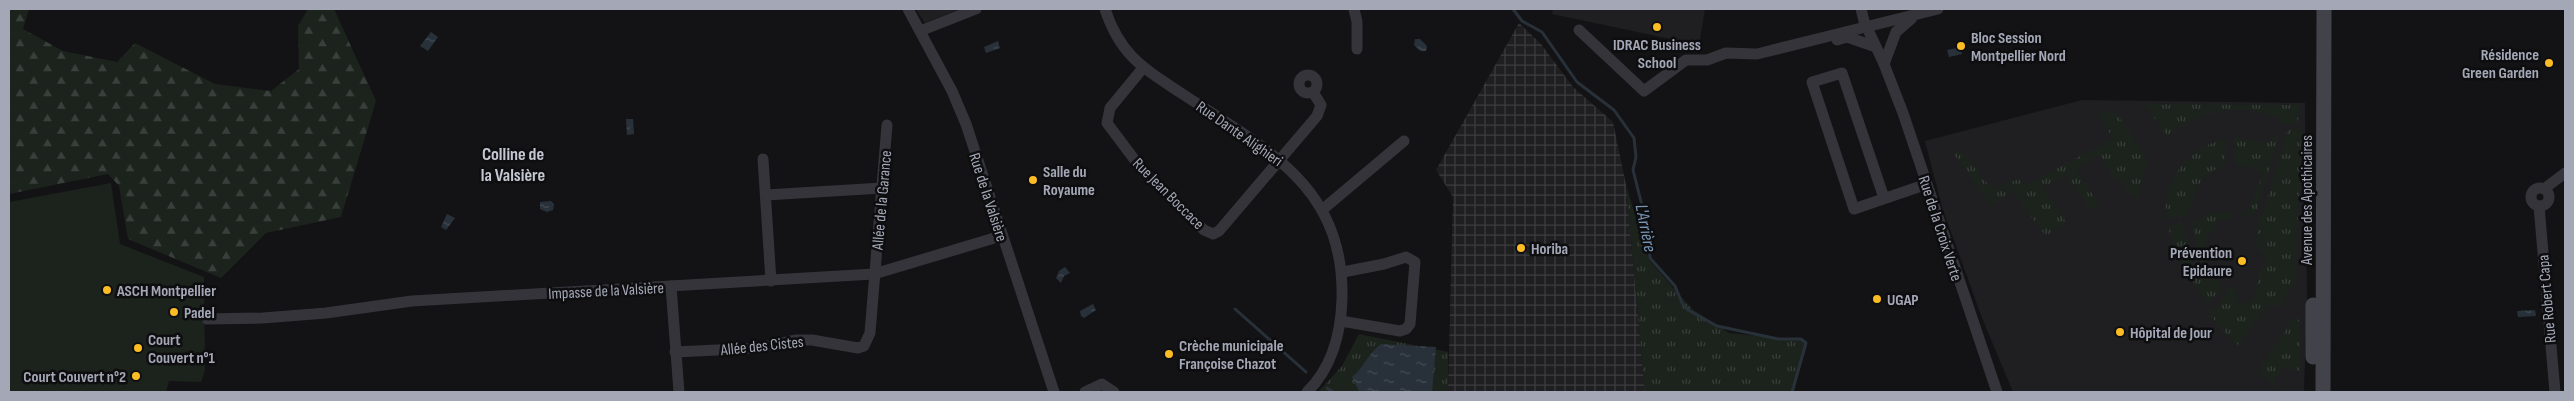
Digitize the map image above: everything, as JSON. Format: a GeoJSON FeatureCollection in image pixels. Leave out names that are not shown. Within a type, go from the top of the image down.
{"type":"FeatureCollection","features":[{"type":"Feature","properties":{"kind":"main road","name":"Avenue des Apothicaires"},"geometry":{"type":"LineString","coordinates":[[2313,9],[2313,392]]}},
{"type":"Feature","properties":{"kind":"main road","name":"Avenue des Apothicaires"},"geometry":{"type":"LineString","coordinates":[[2323,392],[2324,9]]}},
{"type":"Feature","properties":{"kind":"street","name":"Rue de la Valsière"},"geometry":{"type":"LineString","coordinates":[[908,9],[952,91],[966,124],[1001,236],[1054,392]]}},
{"type":"Feature","properties":{"kind":"street"},"geometry":{"type":"LineString","coordinates":[[920,31],[976,9]]}},
{"type":"Feature","properties":{"kind":"street","name":"Rue Dante Alighieri"},"geometry":{"type":"LineString","coordinates":[[1105,9],[1116,37],[1126,53],[1143,68],[1280,159],[1309,188],[1322,210],[1334,239],[1343,272],[1341,321],[1338,338],[1324,370],[1307,392]]}},
{"type":"Feature","properties":{"kind":"street"},"geometry":{"type":"LineString","coordinates":[[1354,9],[1357,22],[1357,49]]}},
{"type":"Feature","properties":{"kind":"street","name":"Rue de la Croix Verte"},"geometry":{"type":"LineString","coordinates":[[1861,9],[1884,64],[1927,184],[1997,392]]}},
{"type":"Feature","properties":{"kind":"street"},"geometry":{"type":"LineString","coordinates":[[1579,30],[1644,91],[1686,60],[1707,60],[1726,53],[1757,54],[1938,9]]}},
{"type":"Feature","properties":{"kind":"street"},"geometry":{"type":"LineString","coordinates":[[1884,64],[1896,32],[1915,16]]}},
{"type":"Feature","properties":{"kind":"street"},"geometry":{"type":"LineString","coordinates":[[1815,40],[1833,41],[1847,37],[1876,46]]}},
{"type":"Feature","properties":{"kind":"street","name":"Rue Jean Boccace"},"geometry":{"type":"LineString","coordinates":[[1143,68],[1110,108],[1107,123],[1143,171],[1204,230],[1213,234],[1219,232],[1280,159]]}},
{"type":"Feature","properties":{"kind":"street"},"geometry":{"type":"LineString","coordinates":[[1884,198],[1842,73],[1812,82],[1854,209],[1927,184]]}},
{"type":"Feature","properties":{"kind":"street"},"geometry":{"type":"LineString","coordinates":[[1280,159],[1317,116],[1321,105],[1313,92]]}},
{"type":"Feature","properties":{"kind":"street","name":"Allée de la Garance"},"geometry":{"type":"LineString","coordinates":[[874,274],[887,125]]}},
{"type":"Feature","properties":{"kind":"street"},"geometry":{"type":"LineString","coordinates":[[1322,210],[1404,141]]}},
{"type":"Feature","properties":{"kind":"street"},"geometry":{"type":"LineString","coordinates":[[763,159],[771,280]]}},
{"type":"Feature","properties":{"kind":"street","name":"Rue Robert Capa"},"geometry":{"type":"LineString","coordinates":[[2555,392],[2539,206],[2545,204],[2548,199],[2548,194],[2544,189],[2565,173]]}},
{"type":"Feature","properties":{"kind":"street"},"geometry":{"type":"LineString","coordinates":[[766,195],[882,188]]}},
{"type":"Feature","properties":{"kind":"street","name":"Impasse de la Valsière"},"geometry":{"type":"LineString","coordinates":[[207,319],[263,318],[326,313],[412,301],[507,297],[629,287],[874,274],[1001,236]]}},
{"type":"Feature","properties":{"kind":"street"},"geometry":{"type":"LineString","coordinates":[[1341,321],[1400,331],[1406,329],[1410,324],[1415,262],[1406,257],[1384,264],[1343,272]]}},
{"type":"Feature","properties":{"kind":"street","name":"Allée des Cistes"},"geometry":{"type":"LineString","coordinates":[[675,352],[759,348],[795,340],[812,340],[858,348],[868,341],[870,333],[874,274]]}},
{"type":"Feature","properties":{"kind":"street"},"geometry":{"type":"LineString","coordinates":[[671,286],[679,392]]}},
{"type":"Feature","properties":{"kind":"street"},"geometry":{"type":"LineString","coordinates":[[1086,392],[1102,384],[1114,392]]}},
{"type":"Feature","properties":{"kind":"shaded area"},"geometry":{"type":"Polygon","coordinates":[[[916,9],[960,9],[925,23],[916,9]]]}},
{"type":"Feature","properties":{"kind":"shaded area","name":"IDRAC Business School"},"geometry":{"type":"Polygon","coordinates":[[[1553,9],[1705,9],[1699,45],[1552,14],[1553,9]]]}},
{"type":"Feature","properties":{"kind":"shaded area"},"geometry":{"type":"Polygon","coordinates":[[[1519,23],[1541,44],[1573,87],[1613,122],[1626,185],[1645,392],[1448,392],[1453,197],[1436,170],[1519,23]]]}},
{"type":"Feature","properties":{"kind":"shaded area"},"geometry":{"type":"Polygon","coordinates":[[[2082,100],[2305,103],[2307,297],[2304,392],[2013,392],[1982,318],[1942,207],[1925,141],[2082,100]]]}},
{"type":"Feature","properties":{"kind":"green space"},"geometry":{"type":"Polygon","coordinates":[[[9,9],[29,9],[23,29],[63,51],[117,62],[135,43],[215,84],[271,91],[299,69],[298,26],[308,9],[334,9],[376,101],[341,217],[266,233],[221,278],[128,239],[119,186],[108,174],[9,194],[9,9]]]}},
{"type":"Feature","properties":{"kind":"green space"},"geometry":{"type":"Polygon","coordinates":[[[2144,104],[2299,105],[2298,123],[2281,124],[2282,120],[2252,111],[2223,111],[2194,119],[2167,136],[2144,104]]]}},
{"type":"Feature","properties":{"kind":"green space"},"geometry":{"type":"Polygon","coordinates":[[[2103,112],[2120,114],[2120,118],[2148,161],[2137,198],[2130,194],[2120,179],[2116,180],[2098,155],[2076,170],[2099,204],[2091,210],[2065,174],[2043,188],[2066,222],[2046,236],[2012,191],[1991,205],[1954,154],[1961,150],[1989,186],[1996,188],[2019,179],[2024,186],[2113,139],[2100,116],[2103,112]]]}},
{"type":"Feature","properties":{"kind":"green space"},"geometry":{"type":"Polygon","coordinates":[[[2302,127],[2295,281],[2279,306],[2268,305],[2237,346],[2208,313],[2219,305],[2228,289],[2234,284],[2239,304],[2254,301],[2259,271],[2268,262],[2256,245],[2258,221],[2265,208],[2287,131],[2302,127]]]}},
{"type":"Feature","properties":{"kind":"green space"},"geometry":{"type":"Polygon","coordinates":[[[2276,135],[2279,136],[2258,207],[2254,214],[2242,216],[2242,211],[2249,208],[2263,174],[2261,171],[2235,164],[2234,137],[2269,143],[2276,135]]]}},
{"type":"Feature","properties":{"kind":"green space"},"geometry":{"type":"Polygon","coordinates":[[[2226,138],[2225,163],[2201,182],[2186,216],[2166,218],[2166,203],[2169,190],[2181,167],[2201,149],[2226,138]]]}},
{"type":"Feature","properties":{"kind":"green space","name":"ASCH Montpellier"},"geometry":{"type":"Polygon","coordinates":[[[111,183],[120,244],[204,277],[205,370],[201,382],[169,381],[166,392],[9,392],[9,202],[111,183]]]}},
{"type":"Feature","properties":{"kind":"green space"},"geometry":{"type":"Polygon","coordinates":[[[1626,185],[1649,260],[1692,309],[1729,333],[1807,341],[1794,392],[1645,392],[1626,185]]]}},
{"type":"Feature","properties":{"kind":"green space"},"geometry":{"type":"Polygon","coordinates":[[[2230,211],[2231,218],[2220,220],[2205,241],[2208,267],[2201,265],[2192,224],[2212,213],[2230,211]]]}},
{"type":"Feature","properties":{"kind":"green space"},"geometry":{"type":"Polygon","coordinates":[[[2182,222],[2194,268],[2212,277],[2221,287],[2221,291],[2207,304],[2176,254],[2168,227],[2182,222]]]}},
{"type":"Feature","properties":{"kind":"green space"},"geometry":{"type":"Polygon","coordinates":[[[2295,318],[2300,321],[2300,371],[2284,367],[2276,377],[2273,385],[2258,370],[2288,327],[2290,319],[2295,318]]]}},
{"type":"Feature","properties":{"kind":"green space"},"geometry":{"type":"Polygon","coordinates":[[[1359,334],[1448,352],[1448,392],[1318,392],[1342,366],[1359,334]]]}},
{"type":"Feature","properties":{"kind":"water"},"geometry":{"type":"Polygon","coordinates":[[[431,32],[438,37],[428,51],[420,46],[431,32]]]}},
{"type":"Feature","properties":{"kind":"water"},"geometry":{"type":"Polygon","coordinates":[[[1415,39],[1420,39],[1427,46],[1426,51],[1420,51],[1414,45],[1415,39]]]}},
{"type":"Feature","properties":{"kind":"water"},"geometry":{"type":"Polygon","coordinates":[[[998,41],[1000,48],[986,53],[984,47],[998,41]]]}},
{"type":"Feature","properties":{"kind":"water"},"geometry":{"type":"Polygon","coordinates":[[[1961,47],[1962,54],[1949,57],[1947,50],[1961,47]]]}},
{"type":"Feature","properties":{"kind":"water"},"geometry":{"type":"Polygon","coordinates":[[[626,119],[633,119],[634,134],[627,135],[626,119]]]}},
{"type":"Feature","properties":{"kind":"water"},"geometry":{"type":"Polygon","coordinates":[[[551,201],[554,204],[553,210],[547,212],[540,209],[540,202],[551,201]]]}},
{"type":"Feature","properties":{"kind":"water"},"geometry":{"type":"Polygon","coordinates":[[[447,214],[455,218],[446,230],[441,227],[447,214]]]}},
{"type":"Feature","properties":{"kind":"water"},"geometry":{"type":"Polygon","coordinates":[[[1065,267],[1070,273],[1064,276],[1061,283],[1056,278],[1059,271],[1065,267]]]}},
{"type":"Feature","properties":{"kind":"water"},"geometry":{"type":"Polygon","coordinates":[[[1093,304],[1096,310],[1084,318],[1081,316],[1080,311],[1093,304]]]}},
{"type":"Feature","properties":{"kind":"water"},"geometry":{"type":"Polygon","coordinates":[[[2535,310],[2536,316],[2518,317],[2517,311],[2535,310]]]}},
{"type":"Feature","properties":{"kind":"water"},"geometry":{"type":"Polygon","coordinates":[[[1381,344],[1436,347],[1432,392],[1359,391],[1352,377],[1381,344]]]}},
{"type":"Feature","properties":{"kind":"waterway","name":"L'Arrière"},"geometry":{"type":"LineString","coordinates":[[1513,9],[1522,21],[1542,32],[1577,82],[1614,110],[1634,138],[1636,157],[1633,170],[1647,225],[1650,258],[1675,286],[1682,303],[1688,310],[1717,326],[1778,339],[1801,339],[1806,343],[1792,392]]}},
{"type":"Feature","properties":{"kind":"waterway"},"geometry":{"type":"LineString","coordinates":[[1235,309],[1306,372]]}},
{"type":"Feature","properties":{"kind":"waterway"},"geometry":{"type":"LineString","coordinates":[[1327,388],[1333,392]]}},
{"type":"Feature","properties":{"kind":"place","name":"IDRAC Business School"},"geometry":{"type":"Point","coordinates":[1657,27]}},
{"type":"Feature","properties":{"kind":"place","name":"Bloc Session Montpellier Nord"},"geometry":{"type":"Point","coordinates":[1961,46]}},
{"type":"Feature","properties":{"kind":"place","name":"Résidence Green Garden"},"geometry":{"type":"Point","coordinates":[2549,63]}},
{"type":"Feature","properties":{"kind":"place","name":"Salle du Royaume"},"geometry":{"type":"Point","coordinates":[1033,180]}},
{"type":"Feature","properties":{"kind":"place","name":"Horiba"},"geometry":{"type":"Point","coordinates":[1521,248]}},
{"type":"Feature","properties":{"kind":"place","name":"Prévention Epidaure"},"geometry":{"type":"Point","coordinates":[2242,261]}},
{"type":"Feature","properties":{"kind":"place","name":"ASCH Montpellier"},"geometry":{"type":"Point","coordinates":[107,290]}},
{"type":"Feature","properties":{"kind":"place","name":"UGAP"},"geometry":{"type":"Point","coordinates":[1877,299]}},
{"type":"Feature","properties":{"kind":"place","name":"Padel"},"geometry":{"type":"Point","coordinates":[174,312]}},
{"type":"Feature","properties":{"kind":"place","name":"Hôpital de Jour"},"geometry":{"type":"Point","coordinates":[2120,332]}},
{"type":"Feature","properties":{"kind":"place","name":"Court Couvert n°1"},"geometry":{"type":"Point","coordinates":[138,348]}},
{"type":"Feature","properties":{"kind":"place","name":"Crèche municipale Françoise Chazot"},"geometry":{"type":"Point","coordinates":[1169,354]}},
{"type":"Feature","properties":{"kind":"place","name":"Court Couvert n°2"},"geometry":{"type":"Point","coordinates":[136,376]}},
{"type":"Feature","properties":{"kind":"district","name":"Colline de la Valsière"},"geometry":{"type":"Point","coordinates":[513,164]}}]}
